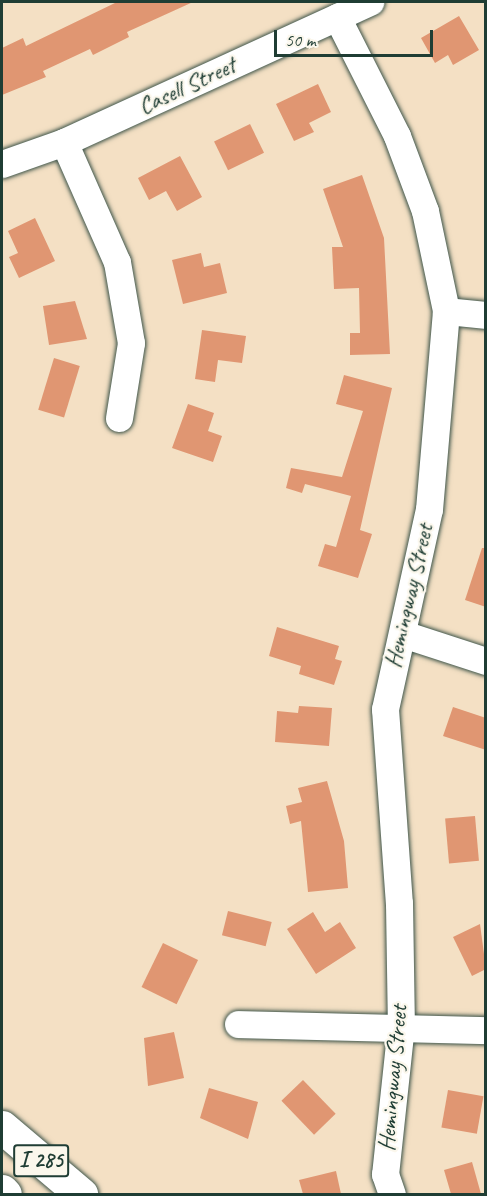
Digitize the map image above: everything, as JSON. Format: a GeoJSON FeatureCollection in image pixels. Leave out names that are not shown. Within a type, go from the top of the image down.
{"type":"FeatureCollection","features":[{"type":"Feature","properties":{"kind":"highway","name":"I 285"},"geometry":{"type":"LineString","coordinates":[[2,1127],[81,1194]]}},
{"type":"Feature","properties":{"kind":"highway","name":"I 285"},"geometry":{"type":"LineString","coordinates":[[2,1191],[5,1194]]}},
{"type":"Feature","properties":{"kind":"street","name":"Casell Street"},"geometry":{"type":"LineString","coordinates":[[2,165],[64,142],[369,2]]}},
{"type":"Feature","properties":{"kind":"street","name":"Hemingway Street"},"geometry":{"type":"LineString","coordinates":[[337,17],[397,136],[425,211],[446,311],[429,509],[403,634],[389,680],[384,738],[399,903],[401,1025],[385,1174],[392,1194]]}},
{"type":"Feature","properties":{"kind":"street"},"geometry":{"type":"LineString","coordinates":[[64,142],[117,262],[131,343],[119,418]]}},
{"type":"Feature","properties":{"kind":"street"},"geometry":{"type":"LineString","coordinates":[[446,311],[486,315]]}},
{"type":"Feature","properties":{"kind":"street"},"geometry":{"type":"LineString","coordinates":[[403,634],[486,661]]}},
{"type":"Feature","properties":{"kind":"street"},"geometry":{"type":"LineString","coordinates":[[238,1024],[401,1025],[486,1030]]}},
{"type":"Feature","properties":{"kind":"building"},"geometry":{"type":"Polygon","coordinates":[[[117,2],[193,2],[127,32],[129,37],[93,55],[90,49],[43,71],[46,77],[2,95],[2,48],[23,38],[26,46],[117,2]]]}},
{"type":"Feature","properties":{"kind":"building"},"geometry":{"type":"Polygon","coordinates":[[[459,16],[479,50],[453,65],[448,55],[435,63],[421,38],[459,16]]]}},
{"type":"Feature","properties":{"kind":"building"},"geometry":{"type":"Polygon","coordinates":[[[318,84],[331,112],[309,123],[314,132],[294,141],[276,104],[318,84]]]}},
{"type":"Feature","properties":{"kind":"building"},"geometry":{"type":"Polygon","coordinates":[[[250,124],[264,153],[228,170],[214,142],[250,124]]]}},
{"type":"Feature","properties":{"kind":"building"},"geometry":{"type":"Polygon","coordinates":[[[180,156],[202,197],[177,211],[166,191],[149,200],[138,178],[180,156]]]}},
{"type":"Feature","properties":{"kind":"building"},"geometry":{"type":"Polygon","coordinates":[[[362,175],[384,238],[390,354],[350,355],[350,333],[360,333],[359,288],[334,289],[332,247],[343,247],[323,189],[362,175]]]}},
{"type":"Feature","properties":{"kind":"building"},"geometry":{"type":"Polygon","coordinates":[[[35,218],[55,261],[19,278],[9,257],[18,253],[8,231],[35,218]]]}},
{"type":"Feature","properties":{"kind":"building"},"geometry":{"type":"Polygon","coordinates":[[[201,253],[204,267],[220,263],[227,293],[183,304],[172,260],[201,253]]]}},
{"type":"Feature","properties":{"kind":"building"},"geometry":{"type":"Polygon","coordinates":[[[75,301],[87,339],[49,345],[43,306],[75,301]]]}},
{"type":"Feature","properties":{"kind":"building"},"geometry":{"type":"Polygon","coordinates":[[[202,330],[246,336],[242,363],[218,360],[215,382],[195,379],[202,330]]]}},
{"type":"Feature","properties":{"kind":"building"},"geometry":{"type":"Polygon","coordinates":[[[54,358],[80,366],[64,418],[38,410],[54,358]]]}},
{"type":"Feature","properties":{"kind":"building"},"geometry":{"type":"Polygon","coordinates":[[[344,375],[392,388],[360,530],[372,534],[358,578],[318,566],[325,544],[336,547],[351,496],[305,484],[302,493],[286,488],[291,468],[342,477],[363,411],[336,404],[344,375]]]}},
{"type":"Feature","properties":{"kind":"building"},"geometry":{"type":"Polygon","coordinates":[[[188,404],[214,413],[208,431],[222,436],[213,462],[172,448],[188,404]]]}},
{"type":"Feature","properties":{"kind":"building"},"geometry":{"type":"Polygon","coordinates":[[[482,548],[486,548],[486,607],[465,600],[482,548]]]}},
{"type":"Feature","properties":{"kind":"building"},"geometry":{"type":"Polygon","coordinates":[[[277,627],[339,646],[335,659],[342,661],[334,685],[299,674],[301,666],[269,656],[277,627]]]}},
{"type":"Feature","properties":{"kind":"building"},"geometry":{"type":"Polygon","coordinates":[[[299,706],[332,708],[329,746],[275,742],[277,711],[298,713],[299,706]]]}},
{"type":"Feature","properties":{"kind":"building"},"geometry":{"type":"Polygon","coordinates":[[[453,707],[486,718],[486,750],[443,736],[453,707]]]}},
{"type":"Feature","properties":{"kind":"building"},"geometry":{"type":"Polygon","coordinates":[[[327,781],[344,841],[348,888],[308,892],[301,821],[290,824],[286,806],[302,802],[298,788],[327,781]]]}},
{"type":"Feature","properties":{"kind":"building"},"geometry":{"type":"Polygon","coordinates":[[[475,816],[479,861],[449,863],[445,819],[475,816]]]}},
{"type":"Feature","properties":{"kind":"building"},"geometry":{"type":"Polygon","coordinates":[[[228,911],[272,922],[266,946],[222,935],[228,911]]]}},
{"type":"Feature","properties":{"kind":"building"},"geometry":{"type":"Polygon","coordinates":[[[313,912],[325,932],[340,922],[356,948],[316,974],[287,929],[313,912]]]}},
{"type":"Feature","properties":{"kind":"building"},"geometry":{"type":"Polygon","coordinates":[[[480,924],[486,969],[472,976],[453,937],[480,924]]]}},
{"type":"Feature","properties":{"kind":"building"},"geometry":{"type":"Polygon","coordinates":[[[163,943],[198,960],[177,1004],[142,987],[163,943]]]}},
{"type":"Feature","properties":{"kind":"building"},"geometry":{"type":"Polygon","coordinates":[[[174,1032],[184,1078],[148,1086],[144,1038],[174,1032]]]}},
{"type":"Feature","properties":{"kind":"building"},"geometry":{"type":"Polygon","coordinates":[[[303,1080],[336,1114],[314,1135],[281,1101],[303,1080]]]}},
{"type":"Feature","properties":{"kind":"building"},"geometry":{"type":"Polygon","coordinates":[[[209,1088],[258,1102],[248,1139],[200,1118],[209,1088]]]}},
{"type":"Feature","properties":{"kind":"building"},"geometry":{"type":"Polygon","coordinates":[[[448,1090],[483,1096],[477,1134],[441,1127],[448,1090]]]}},
{"type":"Feature","properties":{"kind":"building"},"geometry":{"type":"Polygon","coordinates":[[[472,1162],[481,1194],[451,1194],[444,1170],[472,1162]]]}},
{"type":"Feature","properties":{"kind":"building"},"geometry":{"type":"Polygon","coordinates":[[[336,1171],[341,1194],[303,1194],[299,1180],[336,1171]]]}}]}
